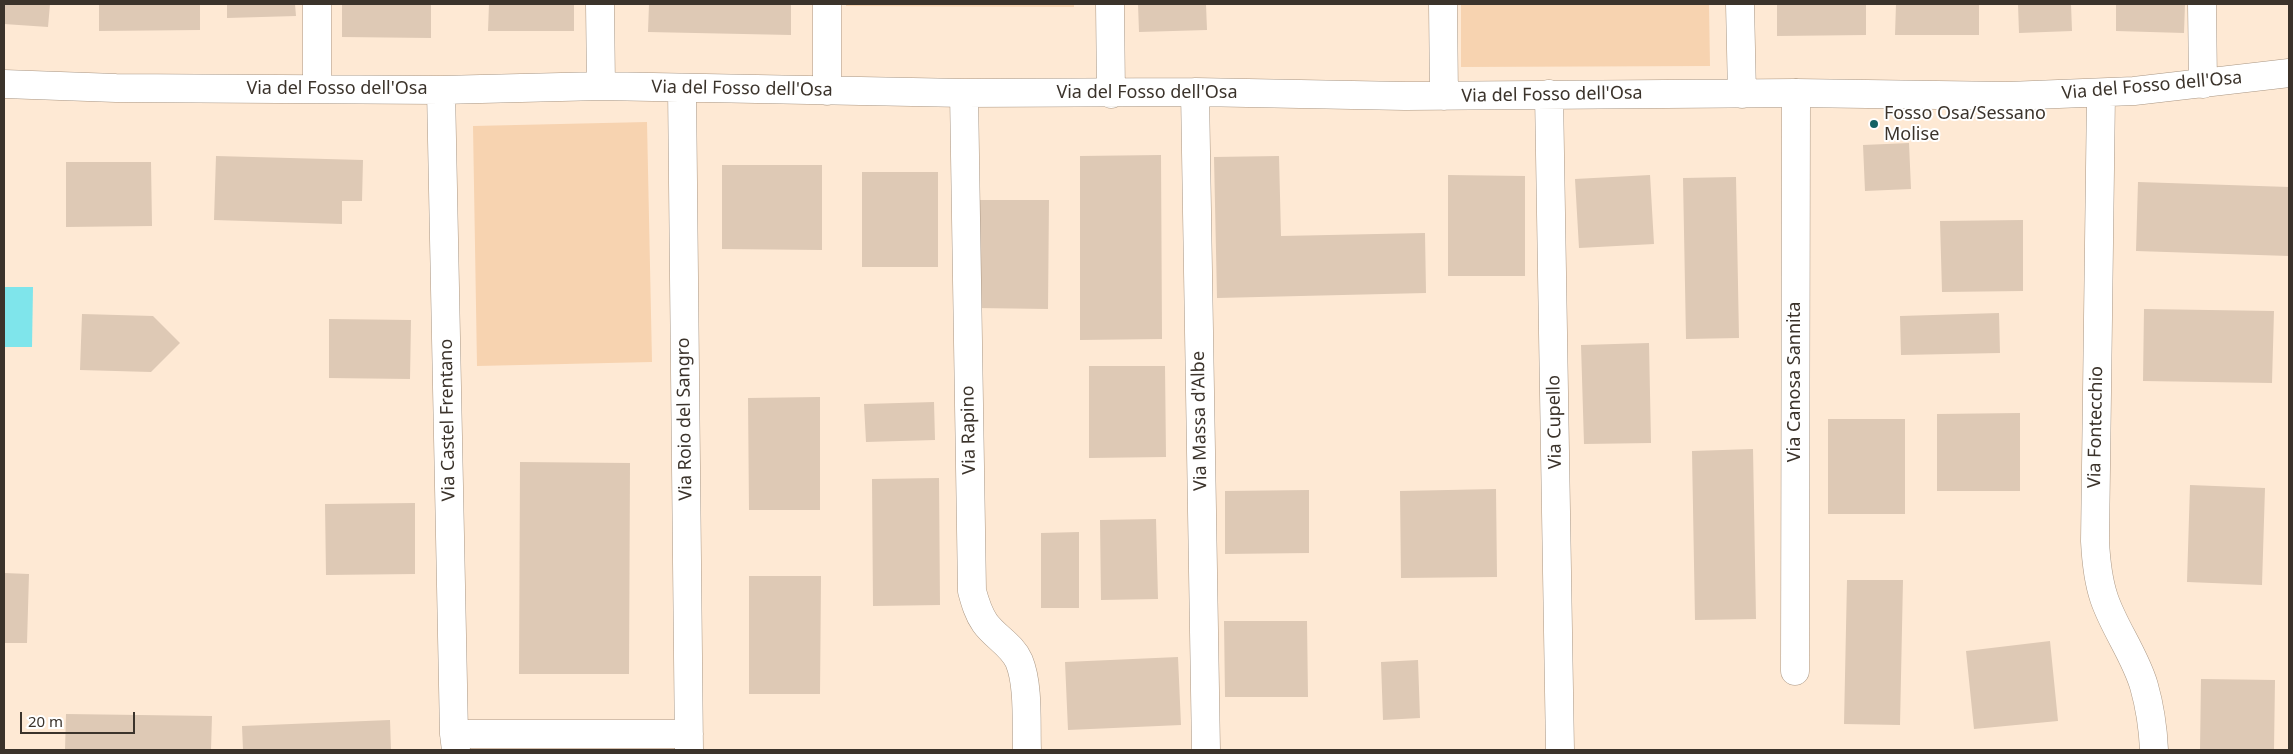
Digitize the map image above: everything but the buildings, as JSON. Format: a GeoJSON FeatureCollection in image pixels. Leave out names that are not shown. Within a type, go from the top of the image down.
{"type":"FeatureCollection","features":[{"type":"Feature","properties":{"kind":"street"},"geometry":{"type":"LineString","coordinates":[[317,4],[317,89]]}},
{"type":"Feature","properties":{"kind":"street"},"geometry":{"type":"LineString","coordinates":[[600,4],[600,86]]}},
{"type":"Feature","properties":{"kind":"street"},"geometry":{"type":"LineString","coordinates":[[827,4],[827,91]]}},
{"type":"Feature","properties":{"kind":"street"},"geometry":{"type":"LineString","coordinates":[[1110,4],[1111,94]]}},
{"type":"Feature","properties":{"kind":"street"},"geometry":{"type":"LineString","coordinates":[[1442,4],[1444,96]]}},
{"type":"Feature","properties":{"kind":"street"},"geometry":{"type":"LineString","coordinates":[[1740,4],[1742,94]]}},
{"type":"Feature","properties":{"kind":"street"},"geometry":{"type":"LineString","coordinates":[[2202,4],[2203,84]]}},
{"type":"Feature","properties":{"kind":"street","name":"Via del Fosso dell'Osa"},"geometry":{"type":"LineString","coordinates":[[4,84],[116,88],[441,90],[600,86],[964,93],[1111,94],[1195,92],[1444,96],[1796,93],[2008,96],[2101,94],[2203,84],[2289,72]]}},
{"type":"Feature","properties":{"kind":"street","name":"Via Roio del Sangro"},"geometry":{"type":"LineString","coordinates":[[682,88],[689,742]]}},
{"type":"Feature","properties":{"kind":"street","name":"Via Castel Frentano"},"geometry":{"type":"LineString","coordinates":[[441,90],[455,742]]}},
{"type":"Feature","properties":{"kind":"street","name":"Via Massa d'Albe"},"geometry":{"type":"LineString","coordinates":[[1195,92],[1206,750]]}},
{"type":"Feature","properties":{"kind":"street","name":"Via Rapino"},"geometry":{"type":"LineString","coordinates":[[964,93],[972,591],[980,614],[986,624],[1008,646],[1018,661],[1024,684],[1027,750]]}},
{"type":"Feature","properties":{"kind":"street","name":"Via Canosa Sannita"},"geometry":{"type":"LineString","coordinates":[[1795,671],[1796,93]]}},
{"type":"Feature","properties":{"kind":"street","name":"Via Cupello"},"geometry":{"type":"LineString","coordinates":[[1549,94],[1560,750]]}},
{"type":"Feature","properties":{"kind":"street","name":"Via Fontecchio"},"geometry":{"type":"LineString","coordinates":[[2101,94],[2095,541],[2097,572],[2104,599],[2144,685],[2152,723],[2154,750]]}},
{"type":"Feature","properties":{"kind":"street"},"geometry":{"type":"LineString","coordinates":[[455,742],[689,742]]}},
{"type":"Feature","properties":{"kind":"shaded area"},"geometry":{"type":"Polygon","coordinates":[[[846,4],[1074,4],[1074,7],[846,6],[846,4]]]}},
{"type":"Feature","properties":{"kind":"shaded area"},"geometry":{"type":"Polygon","coordinates":[[[1461,4],[1709,4],[1710,66],[1461,67],[1461,4]]]}},
{"type":"Feature","properties":{"kind":"shaded area"},"geometry":{"type":"Polygon","coordinates":[[[647,122],[652,362],[477,366],[473,126],[647,122]]]}},
{"type":"Feature","properties":{"kind":"water"},"geometry":{"type":"Polygon","coordinates":[[[4,287],[33,287],[32,347],[4,347],[4,287]]]}},
{"type":"Feature","properties":{"kind":"place","name":"Fosso Osa/Sessano Molise"},"geometry":{"type":"Point","coordinates":[1874,124]}}]}
